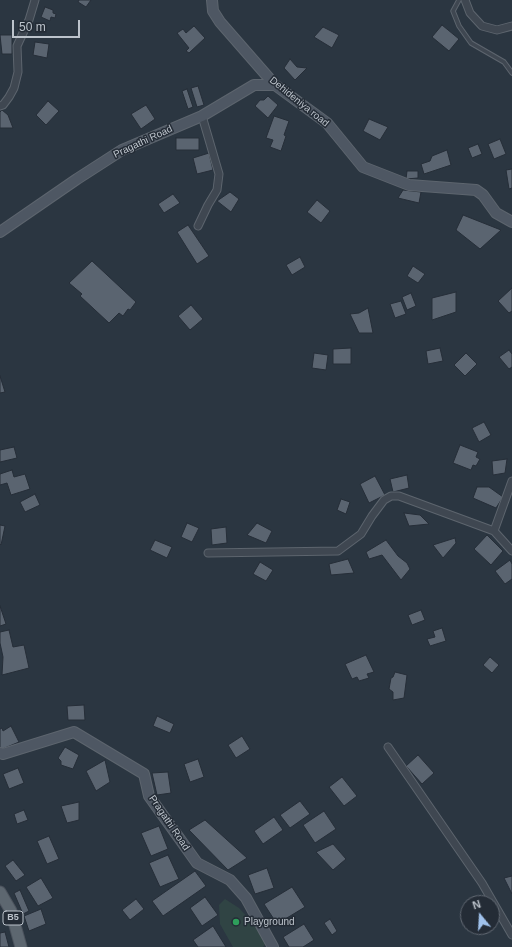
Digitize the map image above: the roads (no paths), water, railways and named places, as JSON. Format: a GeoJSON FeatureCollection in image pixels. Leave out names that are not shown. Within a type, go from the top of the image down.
{"type":"FeatureCollection","features":[{"type":"Feature","properties":{"kind":"main road","name":"B5"},"geometry":{"type":"LineString","coordinates":[[0,892],[11,911],[21,947]]}},
{"type":"Feature","properties":{"kind":"street"},"geometry":{"type":"LineString","coordinates":[[0,106],[3,105],[9,98],[14,88],[18,72],[17,46],[29,20],[35,0]]}},
{"type":"Feature","properties":{"kind":"street","name":"Dehideniya road"},"geometry":{"type":"LineString","coordinates":[[212,0],[213,11],[220,22],[275,85],[327,123],[363,167],[409,185],[476,190],[483,195],[496,213],[512,222]]}},
{"type":"Feature","properties":{"kind":"street"},"geometry":{"type":"LineString","coordinates":[[465,0],[470,14],[482,26],[497,30],[512,26]]}},
{"type":"Feature","properties":{"kind":"street","name":"Pragathi Road"},"geometry":{"type":"LineString","coordinates":[[0,232],[76,179],[122,150],[202,116],[254,85],[275,85]]}},
{"type":"Feature","properties":{"kind":"street"},"geometry":{"type":"LineString","coordinates":[[198,226],[217,190],[219,174],[202,116]]}},
{"type":"Feature","properties":{"kind":"street"},"geometry":{"type":"LineString","coordinates":[[494,531],[512,481]]}},
{"type":"Feature","properties":{"kind":"street"},"geometry":{"type":"LineString","coordinates":[[208,553],[338,550],[361,534],[384,500],[390,496],[399,496],[494,531],[512,552]]}},
{"type":"Feature","properties":{"kind":"street","name":"Pragathi Road"},"geometry":{"type":"LineString","coordinates":[[0,753],[3,754],[74,732],[144,774],[149,796],[197,863],[230,880],[246,898],[273,947]]}},
{"type":"Feature","properties":{"kind":"street"},"geometry":{"type":"LineString","coordinates":[[388,747],[482,883],[512,935]]}},
{"type":"Feature","properties":{"kind":"lane"},"geometry":{"type":"LineString","coordinates":[[459,0],[453,12],[458,26],[471,43],[504,62],[512,73]]}},
{"type":"Feature","properties":{"kind":"place","name":"Playground"},"geometry":{"type":"Point","coordinates":[236,922]}}]}
